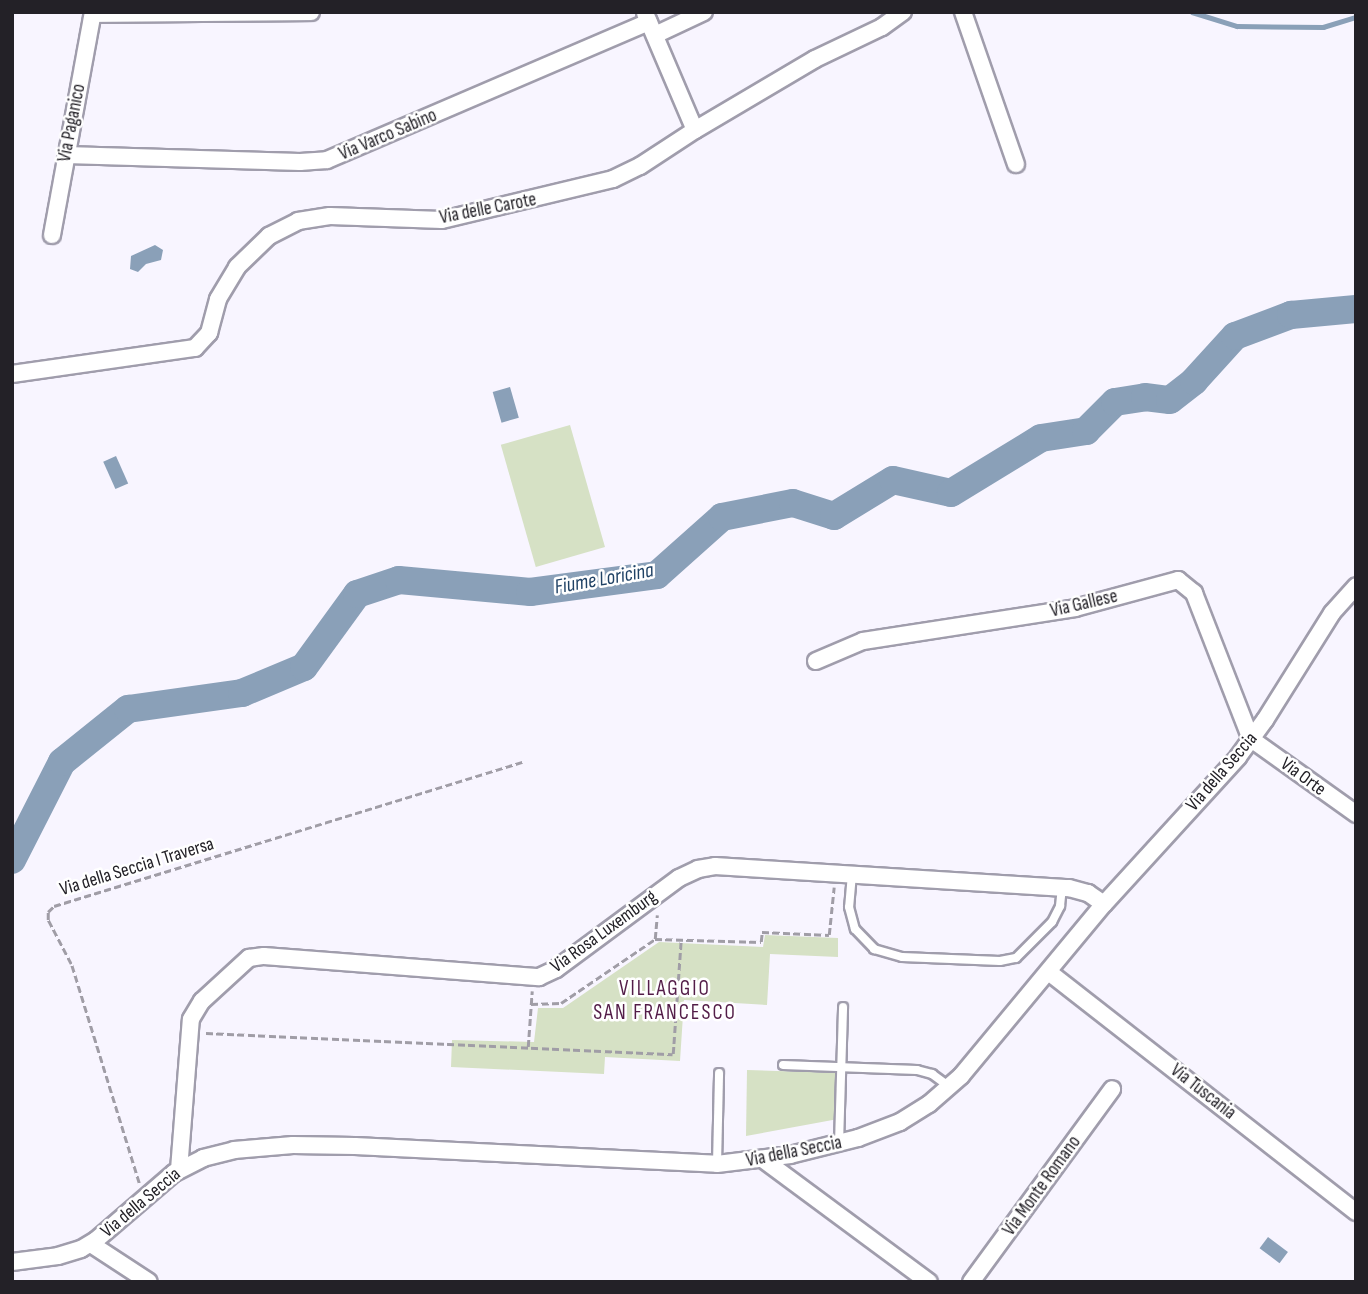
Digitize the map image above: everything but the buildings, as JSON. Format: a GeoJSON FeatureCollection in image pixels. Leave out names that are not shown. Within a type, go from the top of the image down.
{"type":"FeatureCollection","features":[{"type":"Feature","properties":{"kind":"street"},"geometry":{"type":"LineString","coordinates":[[93,13],[311,12]]}},
{"type":"Feature","properties":{"kind":"street","name":"Via Varco Sabino"},"geometry":{"type":"LineString","coordinates":[[66,155],[300,162],[327,160],[650,23],[704,12]]}},
{"type":"Feature","properties":{"kind":"street","name":"Via delle Carote"},"geometry":{"type":"LineString","coordinates":[[12,374],[183,351],[198,346],[209,333],[218,299],[237,267],[262,241],[294,222],[325,216],[423,220],[469,215],[605,182],[640,166],[695,130],[903,12]]}},
{"type":"Feature","properties":{"kind":"street"},"geometry":{"type":"LineString","coordinates":[[963,12],[1016,163]]}},
{"type":"Feature","properties":{"kind":"street","name":"Via Paganico"},"geometry":{"type":"LineString","coordinates":[[52,235],[93,13]]}},
{"type":"Feature","properties":{"kind":"street"},"geometry":{"type":"LineString","coordinates":[[650,23],[695,130]]}},
{"type":"Feature","properties":{"kind":"street","name":"Via Gallese"},"geometry":{"type":"LineString","coordinates":[[816,661],[873,639],[1083,607],[1178,580],[1195,593],[1251,739]]}},
{"type":"Feature","properties":{"kind":"street","name":"Via della Seccia"},"geometry":{"type":"LineString","coordinates":[[12,1262],[66,1254],[91,1244],[144,1196],[179,1170],[203,1158],[234,1150],[306,1145],[717,1164],[764,1160],[839,1144],[900,1122],[950,1087],[1050,973],[1104,904],[1251,739],[1332,613],[1356,586]]}},
{"type":"Feature","properties":{"kind":"street","name":"Via Orte"},"geometry":{"type":"LineString","coordinates":[[1251,739],[1356,814]]}},
{"type":"Feature","properties":{"kind":"street","name":"Via Rosa Luxemburg"},"geometry":{"type":"LineString","coordinates":[[179,1170],[191,1019],[202,1000],[238,964],[256,956],[533,978],[552,971],[673,881],[693,870],[722,866],[1062,888],[1084,891],[1104,904]]}},
{"type":"Feature","properties":{"kind":"street","name":"Via Tuscania"},"geometry":{"type":"LineString","coordinates":[[1050,973],[1356,1212]]}},
{"type":"Feature","properties":{"kind":"street","name":"Via Monte Romano"},"geometry":{"type":"LineString","coordinates":[[971,1282],[1112,1089]]}},
{"type":"Feature","properties":{"kind":"street"},"geometry":{"type":"LineString","coordinates":[[764,1160],[929,1282]]}},
{"type":"Feature","properties":{"kind":"street"},"geometry":{"type":"LineString","coordinates":[[91,1244],[149,1282]]}},
{"type":"Feature","properties":{"kind":"lane"},"geometry":{"type":"LineString","coordinates":[[852,874],[849,907],[855,929],[874,949],[902,957],[1000,961],[1017,958],[1052,922],[1060,906],[1062,888]]}},
{"type":"Feature","properties":{"kind":"lane"},"geometry":{"type":"LineString","coordinates":[[839,1144],[843,1007]]}},
{"type":"Feature","properties":{"kind":"lane"},"geometry":{"type":"LineString","coordinates":[[783,1065],[917,1070],[932,1074],[950,1087]]}},
{"type":"Feature","properties":{"kind":"lane"},"geometry":{"type":"LineString","coordinates":[[717,1164],[719,1073]]}},
{"type":"Feature","properties":{"kind":"path","name":"Via della Seccia I Traversa"},"geometry":{"type":"LineString","coordinates":[[144,1196],[71,964],[48,920],[48,912],[54,906],[522,762]]}},
{"type":"Feature","properties":{"kind":"path"},"geometry":{"type":"LineString","coordinates":[[531,1004],[562,1003],[655,939],[761,942],[762,932],[830,935],[835,873]]}},
{"type":"Feature","properties":{"kind":"path"},"geometry":{"type":"LineString","coordinates":[[189,1032],[673,1054],[681,940]]}},
{"type":"Feature","properties":{"kind":"path"},"geometry":{"type":"LineString","coordinates":[[528,1047],[533,978]]}},
{"type":"Feature","properties":{"kind":"green space"},"geometry":{"type":"Polygon","coordinates":[[[570,425],[605,547],[536,567],[501,445],[570,425]]]}},
{"type":"Feature","properties":{"kind":"green space"},"geometry":{"type":"Polygon","coordinates":[[[765,935],[838,938],[838,957],[770,954],[767,1005],[684,1000],[680,1061],[605,1057],[604,1074],[451,1067],[452,1040],[534,1042],[538,1008],[563,1008],[659,942],[763,947],[765,935]]]}},
{"type":"Feature","properties":{"kind":"green space"},"geometry":{"type":"Polygon","coordinates":[[[747,1070],[839,1073],[838,1119],[746,1136],[747,1070]]]}},
{"type":"Feature","properties":{"kind":"water"},"geometry":{"type":"Polygon","coordinates":[[[155,245],[163,250],[161,260],[146,264],[138,272],[130,269],[131,256],[155,245]]]}},
{"type":"Feature","properties":{"kind":"water"},"geometry":{"type":"Polygon","coordinates":[[[510,387],[519,418],[502,423],[493,392],[510,387]]]}},
{"type":"Feature","properties":{"kind":"water"},"geometry":{"type":"Polygon","coordinates":[[[116,456],[128,483],[115,489],[103,462],[116,456]]]}},
{"type":"Feature","properties":{"kind":"water"},"geometry":{"type":"Polygon","coordinates":[[[1268,1237],[1288,1252],[1280,1263],[1260,1248],[1268,1237]]]}},
{"type":"Feature","properties":{"kind":"waterway"},"geometry":{"type":"LineString","coordinates":[[1192,12],[1237,26],[1323,27],[1356,17]]}},
{"type":"Feature","properties":{"kind":"waterway","name":"Fiume Loricina"},"geometry":{"type":"LineString","coordinates":[[12,860],[62,762],[128,709],[242,693],[304,667],[357,594],[399,580],[530,592],[657,575],[722,517],[793,503],[834,516],[893,480],[951,493],[1041,438],[1086,431],[1115,402],[1145,397],[1170,400],[1194,381],[1235,336],[1291,315],[1356,309]]}},
{"type":"Feature","properties":{"kind":"district","name":"VILLAGGIO SAN FRANCESCO"},"geometry":{"type":"Point","coordinates":[665,1001]}}]}
